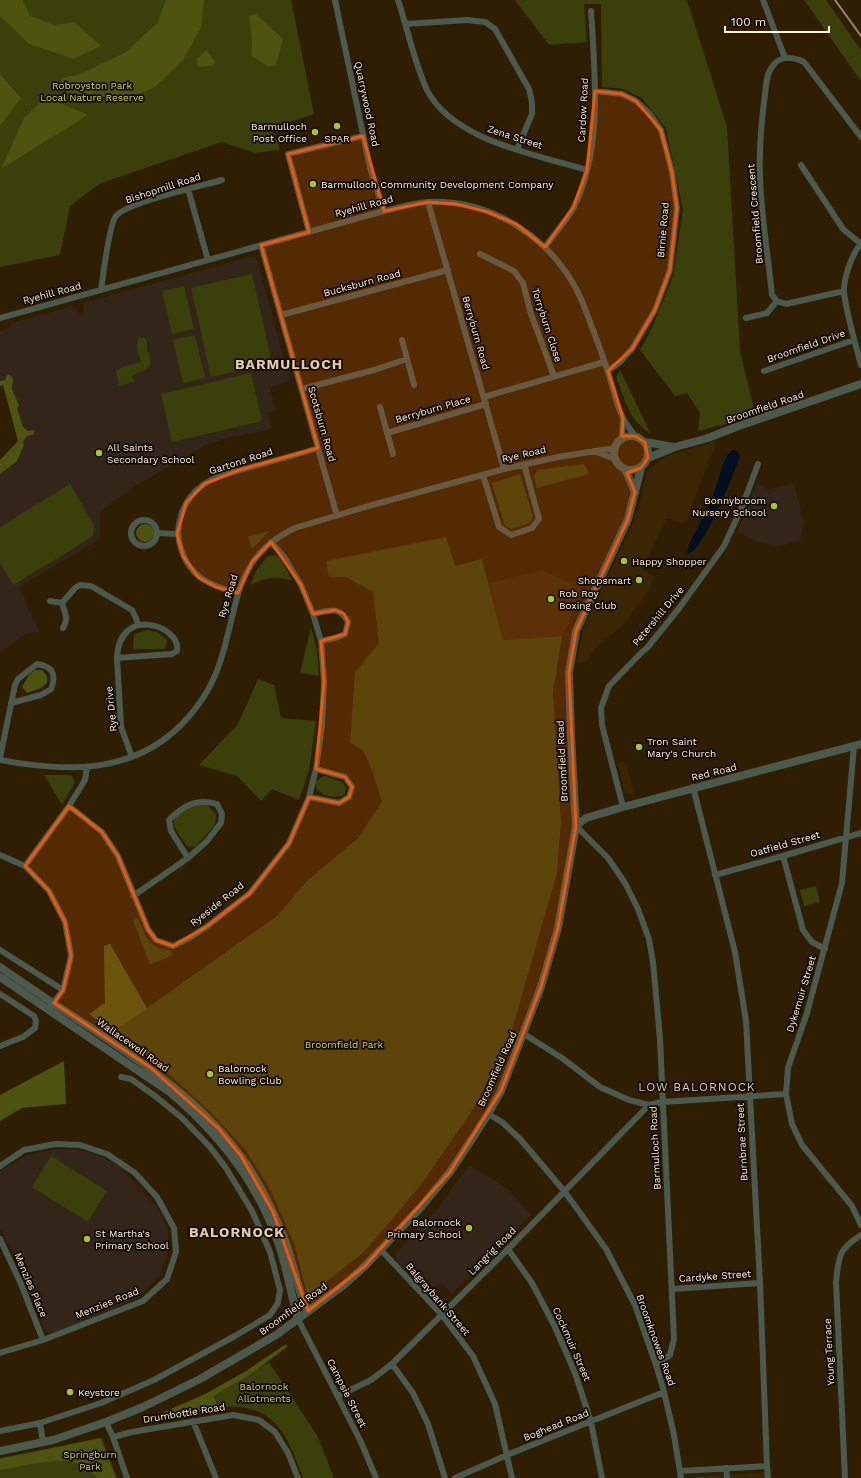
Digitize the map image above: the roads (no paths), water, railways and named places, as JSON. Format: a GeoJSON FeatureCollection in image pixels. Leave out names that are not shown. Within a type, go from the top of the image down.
{"type":"FeatureCollection","features":[{"type":"Feature","properties":{"kind":"street","name":"Quarrywood Road"},"geometry":{"type":"LineString","coordinates":[[335,0],[370,168],[384,211]]}},
{"type":"Feature","properties":{"kind":"street","name":"Zena Street"},"geometry":{"type":"LineString","coordinates":[[398,0],[428,91],[444,112],[472,133],[488,140],[587,170]]}},
{"type":"Feature","properties":{"kind":"street"},"geometry":{"type":"LineString","coordinates":[[764,0],[785,58],[792,57],[804,62],[861,137]]}},
{"type":"Feature","properties":{"kind":"street","name":"Cardow Road"},"geometry":{"type":"LineString","coordinates":[[545,247],[574,208],[587,170],[594,130],[595,92],[591,12]]}},
{"type":"Feature","properties":{"kind":"street"},"geometry":{"type":"LineString","coordinates":[[406,24],[467,20],[485,22],[494,29],[529,89],[532,102],[532,114],[517,149]]}},
{"type":"Feature","properties":{"kind":"street","name":"Broomfield Crescent"},"geometry":{"type":"LineString","coordinates":[[777,301],[772,294],[760,176],[761,131],[767,79],[772,67],[779,59],[785,58]]}},
{"type":"Feature","properties":{"kind":"street","name":"Birnie Road"},"geometry":{"type":"LineString","coordinates":[[595,92],[622,94],[636,101],[648,113],[661,130],[672,172],[677,208],[670,270],[655,310],[632,349],[620,362],[608,371]]}},
{"type":"Feature","properties":{"kind":"street"},"geometry":{"type":"LineString","coordinates":[[309,232],[288,154],[363,136]]}},
{"type":"Feature","properties":{"kind":"street"},"geometry":{"type":"LineString","coordinates":[[801,165],[843,229],[861,244],[848,267],[844,292],[861,365]]}},
{"type":"Feature","properties":{"kind":"street","name":"Bishopmill Road"},"geometry":{"type":"LineString","coordinates":[[101,290],[110,232],[115,216],[131,206],[222,180]]}},
{"type":"Feature","properties":{"kind":"street"},"geometry":{"type":"LineString","coordinates":[[188,189],[208,260]]}},
{"type":"Feature","properties":{"kind":"street","name":"Ryehill Road"},"geometry":{"type":"LineString","coordinates":[[0,318],[384,211],[428,202],[456,204],[488,212],[516,224],[545,247],[566,273],[581,300],[608,371],[623,418],[635,436]]}},
{"type":"Feature","properties":{"kind":"street","name":"Berryburn Road"},"geometry":{"type":"LineString","coordinates":[[428,202],[504,469]]}},
{"type":"Feature","properties":{"kind":"street","name":"Scotsburn Road"},"geometry":{"type":"LineString","coordinates":[[261,245],[337,516]]}},
{"type":"Feature","properties":{"kind":"street","name":"Torryburn Close"},"geometry":{"type":"LineString","coordinates":[[480,254],[514,271],[522,282],[531,314],[554,376]]}},
{"type":"Feature","properties":{"kind":"street","name":"Bucksburn Road"},"geometry":{"type":"LineString","coordinates":[[281,315],[448,270]]}},
{"type":"Feature","properties":{"kind":"street"},"geometry":{"type":"LineString","coordinates":[[746,318],[767,313],[777,301],[786,304],[844,292]]}},
{"type":"Feature","properties":{"kind":"street"},"geometry":{"type":"LineString","coordinates":[[402,340],[414,385]]}},
{"type":"Feature","properties":{"kind":"street","name":"Broomfield Drive"},"geometry":{"type":"LineString","coordinates":[[764,371],[854,340]]}},
{"type":"Feature","properties":{"kind":"street"},"geometry":{"type":"LineString","coordinates":[[302,390],[374,370],[407,359]]}},
{"type":"Feature","properties":{"kind":"street"},"geometry":{"type":"LineString","coordinates":[[484,397],[604,362]]}},
{"type":"Feature","properties":{"kind":"street","name":"Broomfield Road"},"geometry":{"type":"LineString","coordinates":[[648,458],[674,447],[708,438],[861,384]]}},
{"type":"Feature","properties":{"kind":"street","name":"Berryburn Place"},"geometry":{"type":"LineString","coordinates":[[387,433],[486,404]]}},
{"type":"Feature","properties":{"kind":"street","name":"Berryburn Place"},"geometry":{"type":"LineString","coordinates":[[380,407],[393,454]]}},
{"type":"Feature","properties":{"kind":"street","name":"Ryehill Road"},"geometry":{"type":"LineString","coordinates":[[622,438],[623,418]]}},
{"type":"Feature","properties":{"kind":"street"},"geometry":{"type":"LineString","coordinates":[[635,436],[645,442],[648,450],[648,458],[646,463],[641,468],[635,470],[625,469],[619,465],[615,459],[615,448],[622,438],[635,436]]}},
{"type":"Feature","properties":{"kind":"street","name":"Broomfield Road"},"geometry":{"type":"LineString","coordinates":[[645,442],[674,447]]}},
{"type":"Feature","properties":{"kind":"street","name":"Gartons Road"},"geometry":{"type":"LineString","coordinates":[[238,593],[216,587],[198,577],[190,568],[183,556],[177,534],[180,517],[186,503],[194,492],[204,484],[221,476],[318,448]]}},
{"type":"Feature","properties":{"kind":"street","name":"Rye Road"},"geometry":{"type":"LineString","coordinates":[[0,759],[31,766],[60,768],[87,767],[117,762],[132,757],[161,742],[174,732],[196,709],[205,696],[218,667],[244,576],[252,562],[271,542],[283,534],[295,528],[504,469],[615,448]]}},
{"type":"Feature","properties":{"kind":"street"},"geometry":{"type":"LineString","coordinates":[[594,451],[615,459]]}},
{"type":"Feature","properties":{"kind":"street"},"geometry":{"type":"LineString","coordinates":[[483,475],[499,527],[511,534],[532,528],[539,519],[524,464]]}},
{"type":"Feature","properties":{"kind":"street","name":"Petershill Drive"},"geometry":{"type":"LineString","coordinates":[[623,807],[602,725],[601,708],[609,686],[652,642],[680,607],[724,546],[742,508],[758,464]]}},
{"type":"Feature","properties":{"kind":"street","name":"Broomfield Road"},"geometry":{"type":"LineString","coordinates":[[0,1451],[43,1443],[106,1422],[143,1407],[200,1379],[276,1335],[345,1284],[381,1250],[421,1207],[450,1172],[488,1114],[501,1091],[524,1034],[541,987],[558,928],[576,826],[570,735],[569,673],[576,631],[628,519],[641,468]]}},
{"type":"Feature","properties":{"kind":"street"},"geometry":{"type":"LineString","coordinates":[[625,469],[635,492]]}},
{"type":"Feature","properties":{"kind":"street"},"geometry":{"type":"LineString","coordinates":[[146,520],[154,524],[157,533],[154,542],[150,545],[141,545],[134,540],[132,530],[137,523],[146,520]]}},
{"type":"Feature","properties":{"kind":"street"},"geometry":{"type":"LineString","coordinates":[[157,533],[177,534]]}},
{"type":"Feature","properties":{"kind":"street","name":"Ryeside Road"},"geometry":{"type":"LineString","coordinates":[[69,806],[102,832],[118,856],[133,896],[148,929],[156,940],[173,946],[206,927],[250,893],[289,843],[309,797],[316,770],[322,725],[324,682],[321,641],[313,614],[301,584],[284,557],[271,542]]}},
{"type":"Feature","properties":{"kind":"street"},"geometry":{"type":"LineString","coordinates":[[62,603],[75,588],[80,585],[91,586],[132,610],[138,625],[155,625],[176,640],[178,646],[177,651],[172,654],[117,658]]}},
{"type":"Feature","properties":{"kind":"street"},"geometry":{"type":"LineString","coordinates":[[50,601],[62,603]]}},
{"type":"Feature","properties":{"kind":"street"},"geometry":{"type":"LineString","coordinates":[[62,603],[67,617],[66,623],[62,628]]}},
{"type":"Feature","properties":{"kind":"street"},"geometry":{"type":"LineString","coordinates":[[313,614],[334,610],[344,614],[348,622],[345,634],[321,641]]}},
{"type":"Feature","properties":{"kind":"street","name":"Rye Drive"},"geometry":{"type":"LineString","coordinates":[[132,757],[122,727],[117,650],[121,638],[125,632],[138,625]]}},
{"type":"Feature","properties":{"kind":"street"},"geometry":{"type":"LineString","coordinates":[[0,759],[11,703],[18,679],[37,664],[45,665],[51,670],[54,678],[51,689],[41,695],[11,703]]}},
{"type":"Feature","properties":{"kind":"street","name":"Red Road"},"geometry":{"type":"LineString","coordinates":[[576,826],[586,818],[623,807],[858,745]]}},
{"type":"Feature","properties":{"kind":"street","name":"Dykemuir Street"},"geometry":{"type":"LineString","coordinates":[[858,745],[842,883],[808,1012],[788,1068],[786,1094],[792,1124],[802,1145],[852,1206],[861,1225]]}},
{"type":"Feature","properties":{"kind":"street"},"geometry":{"type":"LineString","coordinates":[[25,866],[69,806],[85,780],[87,767]]}},
{"type":"Feature","properties":{"kind":"street"},"geometry":{"type":"LineString","coordinates":[[309,797],[339,803],[349,797],[352,787],[345,777],[316,770]]}},
{"type":"Feature","properties":{"kind":"street","name":"Burnbrae Street"},"geometry":{"type":"LineString","coordinates":[[693,788],[735,952],[745,1013],[760,1283],[768,1478]]}},
{"type":"Feature","properties":{"kind":"street"},"geometry":{"type":"LineString","coordinates":[[133,896],[188,858],[206,841],[221,823],[222,814],[218,804],[206,801],[193,803],[177,812],[169,820],[171,831],[188,858]]}},
{"type":"Feature","properties":{"kind":"street","name":"Barmulloch Road"},"geometry":{"type":"LineString","coordinates":[[576,826],[608,858],[625,883],[638,909],[648,939],[653,962],[658,1009],[674,1339],[670,1355],[656,1365]]}},
{"type":"Feature","properties":{"kind":"street","name":"Oatfield Street"},"geometry":{"type":"LineString","coordinates":[[715,874],[861,833]]}},
{"type":"Feature","properties":{"kind":"street"},"geometry":{"type":"LineString","coordinates":[[0,855],[25,866],[49,891],[65,922],[71,956],[63,990],[48,1010]]}},
{"type":"Feature","properties":{"kind":"street"},"geometry":{"type":"LineString","coordinates":[[783,856],[803,930],[812,942],[825,949]]}},
{"type":"Feature","properties":{"kind":"street"},"geometry":{"type":"LineString","coordinates":[[0,950],[63,990]]}},
{"type":"Feature","properties":{"kind":"street","name":"Wallacewell Road"},"geometry":{"type":"LineString","coordinates":[[0,967],[151,1068],[197,1106],[219,1128],[238,1158],[258,1184],[285,1238],[301,1299],[308,1311]]}},
{"type":"Feature","properties":{"kind":"street","name":"Wallacewell Road"},"geometry":{"type":"LineString","coordinates":[[0,977],[171,1094],[191,1110],[238,1158],[271,1224],[287,1272],[291,1297],[298,1319]]}},
{"type":"Feature","properties":{"kind":"street"},"geometry":{"type":"LineString","coordinates":[[0,994],[34,1016],[36,1021],[35,1028],[23,1037],[0,1046]]}},
{"type":"Feature","properties":{"kind":"street"},"geometry":{"type":"LineString","coordinates":[[524,1034],[562,1058],[600,1087],[629,1100],[650,1105],[662,1102],[786,1094]]}},
{"type":"Feature","properties":{"kind":"street"},"geometry":{"type":"LineString","coordinates":[[121,1077],[131,1079],[182,1118],[210,1147],[226,1168],[238,1158]]}},
{"type":"Feature","properties":{"kind":"street","name":"Langrig Road"},"geometry":{"type":"LineString","coordinates":[[338,1396],[371,1380],[392,1364],[650,1105]]}},
{"type":"Feature","properties":{"kind":"street","name":"Broomknowes Road"},"geometry":{"type":"LineString","coordinates":[[488,1114],[502,1122],[517,1136],[565,1192],[606,1249],[635,1305],[656,1365],[674,1434],[680,1475]]}},
{"type":"Feature","properties":{"kind":"street","name":"Menzies Road"},"geometry":{"type":"LineString","coordinates":[[0,1166],[24,1150],[55,1144],[80,1145],[107,1154],[135,1173],[157,1197],[174,1228],[176,1252],[167,1279],[143,1301],[43,1340],[0,1353]]}},
{"type":"Feature","properties":{"kind":"street","name":"Broomfield Road"},"geometry":{"type":"LineString","coordinates":[[0,1431],[40,1423],[101,1403],[154,1380],[235,1336],[270,1315],[278,1303],[280,1290],[270,1252],[252,1211],[226,1168]]}},
{"type":"Feature","properties":{"kind":"street","name":"Young Terrace"},"geometry":{"type":"LineString","coordinates":[[845,1478],[836,1282],[838,1257],[849,1243],[861,1235]]}},
{"type":"Feature","properties":{"kind":"street","name":"Menzies Place"},"geometry":{"type":"LineString","coordinates":[[0,1239],[21,1284],[43,1340]]}},
{"type":"Feature","properties":{"kind":"street","name":"Cockmuir Street"},"geometry":{"type":"LineString","coordinates":[[508,1249],[532,1283],[555,1327],[575,1373],[591,1422],[602,1478]]}},
{"type":"Feature","properties":{"kind":"street","name":"Balgraybank Street"},"geometry":{"type":"LineString","coordinates":[[381,1250],[442,1315],[473,1356],[495,1404],[512,1478]]}},
{"type":"Feature","properties":{"kind":"street","name":"Cardyke Street"},"geometry":{"type":"LineString","coordinates":[[672,1289],[760,1283]]}},
{"type":"Feature","properties":{"kind":"street","name":"Campsie Street"},"geometry":{"type":"LineString","coordinates":[[298,1319],[338,1396],[376,1478]]}},
{"type":"Feature","properties":{"kind":"street"},"geometry":{"type":"LineString","coordinates":[[392,1364],[413,1393],[428,1424],[445,1478]]}},
{"type":"Feature","properties":{"kind":"street","name":"Boghead Road"},"geometry":{"type":"LineString","coordinates":[[455,1478],[507,1455],[664,1392]]}},
{"type":"Feature","properties":{"kind":"street","name":"Drumbottie Road"},"geometry":{"type":"LineString","coordinates":[[113,1437],[132,1432],[233,1415],[259,1420],[275,1432],[288,1453],[298,1478]]}},
{"type":"Feature","properties":{"kind":"street"},"geometry":{"type":"LineString","coordinates":[[193,1421],[216,1478]]}},
{"type":"Feature","properties":{"kind":"street"},"geometry":{"type":"LineString","coordinates":[[106,1422],[113,1437],[127,1478]]}},
{"type":"Feature","properties":{"kind":"street"},"geometry":{"type":"LineString","coordinates":[[40,1423],[43,1443]]}},
{"type":"Feature","properties":{"kind":"street"},"geometry":{"type":"LineString","coordinates":[[680,1475],[726,1468],[767,1466]]}},
{"type":"Feature","properties":{"kind":"street"},"geometry":{"type":"LineString","coordinates":[[726,1468],[727,1478]]}},
{"type":"Feature","properties":{"kind":"water"},"geometry":{"type":"Polygon","coordinates":[[[733,450],[737,451],[740,456],[718,510],[702,540],[694,550],[687,555],[691,541],[713,494],[727,455],[733,450]]]}},
{"type":"Feature","properties":{"kind":"railway"},"geometry":{"type":"LineString","coordinates":[[835,0],[861,36]]}},
{"type":"Feature","properties":{"kind":"place","name":"SPAR"},"geometry":{"type":"Point","coordinates":[337,126]}},
{"type":"Feature","properties":{"kind":"place","name":"Barmulloch Post Office"},"geometry":{"type":"Point","coordinates":[315,132]}},
{"type":"Feature","properties":{"kind":"place","name":"Barmulloch Community Development Company"},"geometry":{"type":"Point","coordinates":[313,184]}},
{"type":"Feature","properties":{"kind":"place","name":"All Saints Secondary School"},"geometry":{"type":"Point","coordinates":[99,453]}},
{"type":"Feature","properties":{"kind":"place","name":"Bonnybroom Nursery School"},"geometry":{"type":"Point","coordinates":[774,506]}},
{"type":"Feature","properties":{"kind":"place","name":"Happy Shopper"},"geometry":{"type":"Point","coordinates":[624,561]}},
{"type":"Feature","properties":{"kind":"place","name":"Shopsmart"},"geometry":{"type":"Point","coordinates":[639,580]}},
{"type":"Feature","properties":{"kind":"place","name":"Rob Roy Boxing Club"},"geometry":{"type":"Point","coordinates":[551,599]}},
{"type":"Feature","properties":{"kind":"place","name":"Tron Saint Mary's Church"},"geometry":{"type":"Point","coordinates":[639,747]}},
{"type":"Feature","properties":{"kind":"place","name":"Balornock Bowling Club"},"geometry":{"type":"Point","coordinates":[210,1074]}},
{"type":"Feature","properties":{"kind":"place","name":"Balornock Primary School"},"geometry":{"type":"Point","coordinates":[469,1228]}},
{"type":"Feature","properties":{"kind":"place","name":"St Martha's Primary School"},"geometry":{"type":"Point","coordinates":[87,1239]}},
{"type":"Feature","properties":{"kind":"place","name":"Keystore"},"geometry":{"type":"Point","coordinates":[70,1392]}},
{"type":"Feature","properties":{"kind":"district","name":"BARMULLOCH"},"geometry":{"type":"Point","coordinates":[289,364]}},
{"type":"Feature","properties":{"kind":"district","name":"LOW BALORNOCK"},"geometry":{"type":"Point","coordinates":[697,1087]}},
{"type":"Feature","properties":{"kind":"district","name":"BALORNOCK"},"geometry":{"type":"Point","coordinates":[237,1232]}},
{"type":"Feature","properties":{"kind":"park label","name":"Robroyston Park Local Nature Reserve"},"geometry":{"type":"Point","coordinates":[92,90]}},
{"type":"Feature","properties":{"kind":"park label","name":"Broomfield Park"},"geometry":{"type":"Point","coordinates":[344,1044]}},
{"type":"Feature","properties":{"kind":"park label","name":"Balornock Allotments"},"geometry":{"type":"Point","coordinates":[264,1392]}},
{"type":"Feature","properties":{"kind":"park label","name":"Springburn Park"},"geometry":{"type":"Point","coordinates":[90,1460]}}]}
